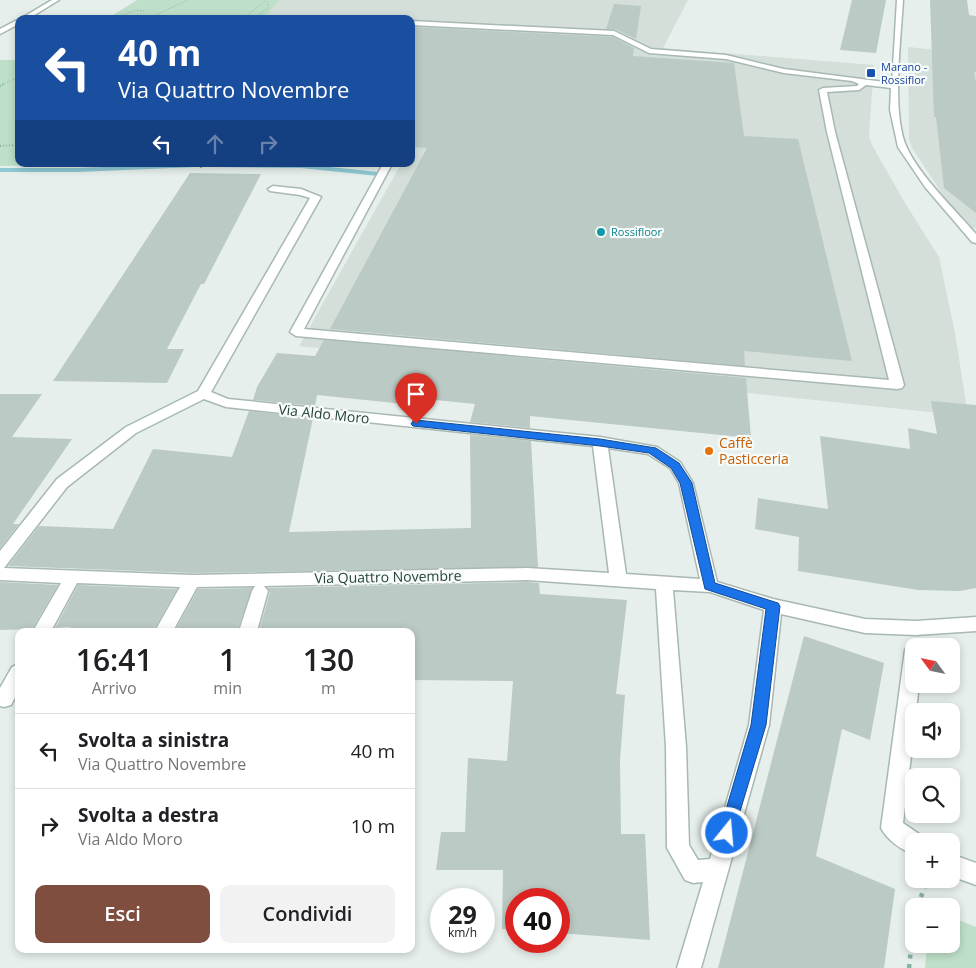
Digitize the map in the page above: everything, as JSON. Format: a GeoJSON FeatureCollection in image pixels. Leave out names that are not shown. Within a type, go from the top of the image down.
{"type":"FeatureCollection","features":[{"type":"Feature","properties":{"kind":"street"},"geometry":{"type":"LineString","coordinates":[[30,15],[56,0]]}},
{"type":"Feature","properties":{"kind":"street"},"geometry":{"type":"LineString","coordinates":[[900,0],[894,110],[902,147],[928,185],[976,240]]}},
{"type":"Feature","properties":{"kind":"street"},"geometry":{"type":"LineString","coordinates":[[0,32],[15,23]]}},
{"type":"Feature","properties":{"kind":"street"},"geometry":{"type":"LineString","coordinates":[[415,23],[614,33],[649,51],[726,56],[784,71],[854,79],[864,84],[895,86]]}},
{"type":"Feature","properties":{"kind":"street"},"geometry":{"type":"LineString","coordinates":[[386,167],[296,332],[897,385],[831,132],[823,90],[859,88],[864,84]]}},
{"type":"Feature","properties":{"kind":"street"},"geometry":{"type":"LineString","coordinates":[[0,563],[62,483],[131,430],[203,394],[316,197],[301,192],[273,189]]}},
{"type":"Feature","properties":{"kind":"street","name":"Via Aldo Moro"},"geometry":{"type":"LineString","coordinates":[[203,394],[226,403],[600,442],[652,450],[675,465],[686,483],[710,586]]}},
{"type":"Feature","properties":{"kind":"street"},"geometry":{"type":"LineString","coordinates":[[600,442],[618,580]]}},
{"type":"Feature","properties":{"kind":"street","name":"Via Quattro Novembre"},"geometry":{"type":"LineString","coordinates":[[0,574],[192,581],[262,586],[527,574],[710,586],[773,606],[865,626],[916,628],[976,624]]}},
{"type":"Feature","properties":{"kind":"street"},"geometry":{"type":"LineString","coordinates":[[44,628],[73,576]]}},
{"type":"Feature","properties":{"kind":"street"},"geometry":{"type":"LineString","coordinates":[[166,628],[192,581]]}},
{"type":"Feature","properties":{"kind":"street"},"geometry":{"type":"LineString","coordinates":[[664,583],[676,747],[678,848],[693,872],[716,868]]}},
{"type":"Feature","properties":{"kind":"street"},"geometry":{"type":"LineString","coordinates":[[249,628],[262,586]]}},
{"type":"Feature","properties":{"kind":"street"},"geometry":{"type":"LineString","coordinates":[[689,968],[716,868],[759,725],[773,606]]}},
{"type":"Feature","properties":{"kind":"street"},"geometry":{"type":"LineString","coordinates":[[915,638],[916,628]]}},
{"type":"Feature","properties":{"kind":"street"},"geometry":{"type":"LineString","coordinates":[[4,698],[15,679]]}},
{"type":"Feature","properties":{"kind":"street"},"geometry":{"type":"LineString","coordinates":[[905,837],[892,828],[909,693]]}},
{"type":"Feature","properties":{"kind":"street"},"geometry":{"type":"LineString","coordinates":[[960,868],[976,874]]}},
{"type":"Feature","properties":{"kind":"path"},"geometry":{"type":"LineString","coordinates":[[156,15],[188,0]]}},
{"type":"Feature","properties":{"kind":"path"},"geometry":{"type":"LineString","coordinates":[[248,15],[267,0],[270,4],[268,8],[258,15]]}},
{"type":"Feature","properties":{"kind":"path"},"geometry":{"type":"LineString","coordinates":[[124,15],[135,10],[144,10]]}},
{"type":"Feature","properties":{"kind":"path"},"geometry":{"type":"LineString","coordinates":[[0,86],[15,80]]}},
{"type":"Feature","properties":{"kind":"path"},"geometry":{"type":"LineString","coordinates":[[0,146],[15,145]]}},
{"type":"Feature","properties":{"kind":"path"},"geometry":{"type":"LineString","coordinates":[[909,968],[911,953]]}},
{"type":"Feature","properties":{"kind":"shaded area"},"geometry":{"type":"Polygon","coordinates":[[[280,0],[688,0],[663,48],[874,65],[869,136],[872,145],[905,203],[939,257],[955,333],[968,416],[299,346],[399,167],[415,167],[415,15],[267,15],[280,0]]]}},
{"type":"Feature","properties":{"kind":"shaded area"},"geometry":{"type":"Polygon","coordinates":[[[908,47],[976,54],[976,228],[968,229],[912,148],[909,140],[908,47]]]}},
{"type":"Feature","properties":{"kind":"green space"},"geometry":{"type":"Polygon","coordinates":[[[137,0],[280,0],[267,15],[113,15],[137,0]]]}},
{"type":"Feature","properties":{"kind":"green space"},"geometry":{"type":"Polygon","coordinates":[[[0,60],[15,60],[15,166],[0,166],[0,60]]]}},
{"type":"Feature","properties":{"kind":"green space"},"geometry":{"type":"Polygon","coordinates":[[[960,921],[976,927],[976,968],[925,968],[926,953],[960,953],[960,921]]]}},
{"type":"Feature","properties":{"kind":"building"},"geometry":{"type":"Polygon","coordinates":[[[852,0],[886,0],[876,53],[840,50],[852,0]]]}},
{"type":"Feature","properties":{"kind":"building"},"geometry":{"type":"Polygon","coordinates":[[[930,0],[967,0],[969,15],[976,16],[976,72],[974,72],[976,83],[976,213],[944,188],[936,117],[934,117],[930,0]]]}},
{"type":"Feature","properties":{"kind":"building"},"geometry":{"type":"Polygon","coordinates":[[[614,4],[641,6],[636,39],[615,29],[606,29],[614,4]]]}},
{"type":"Feature","properties":{"kind":"building","name":"Rossifloor"},"geometry":{"type":"Polygon","coordinates":[[[415,27],[613,37],[634,48],[633,56],[734,63],[744,136],[798,139],[852,361],[744,351],[745,366],[330,329],[427,148],[415,147],[415,27]]]}},
{"type":"Feature","properties":{"kind":"building"},"geometry":{"type":"Polygon","coordinates":[[[190,173],[261,174],[204,284],[201,284],[167,349],[184,349],[167,383],[53,381],[190,173]]]}},
{"type":"Feature","properties":{"kind":"building"},"geometry":{"type":"Polygon","coordinates":[[[324,340],[746,378],[751,438],[530,416],[530,428],[470,422],[475,404],[406,397],[404,404],[317,395],[315,406],[253,400],[257,387],[277,353],[315,356],[324,340]]]}},
{"type":"Feature","properties":{"kind":"building"},"geometry":{"type":"Polygon","coordinates":[[[0,394],[42,394],[12,437],[72,439],[13,524],[19,524],[0,548],[0,394]]]}},
{"type":"Feature","properties":{"kind":"building"},"geometry":{"type":"Polygon","coordinates":[[[931,401],[976,405],[976,588],[960,591],[918,590],[798,571],[799,537],[755,529],[758,498],[828,509],[820,436],[910,449],[908,428],[937,434],[931,401]]]}},
{"type":"Feature","properties":{"kind":"building"},"geometry":{"type":"Polygon","coordinates":[[[249,411],[313,418],[289,532],[471,528],[470,435],[531,441],[538,567],[192,573],[8,566],[39,526],[113,529],[153,449],[232,457],[249,411]]]}},
{"type":"Feature","properties":{"kind":"building"},"geometry":{"type":"Polygon","coordinates":[[[0,582],[58,585],[33,628],[0,630],[0,582]]]}},
{"type":"Feature","properties":{"kind":"building"},"geometry":{"type":"Polygon","coordinates":[[[527,582],[539,583],[540,594],[627,600],[616,694],[625,695],[620,760],[621,834],[645,834],[650,940],[570,934],[570,888],[505,888],[505,929],[502,929],[503,870],[436,870],[441,832],[465,832],[468,758],[507,761],[513,681],[415,680],[415,628],[260,628],[270,592],[268,588],[527,582]]]}},
{"type":"Feature","properties":{"kind":"building"},"geometry":{"type":"Polygon","coordinates":[[[78,585],[177,589],[155,628],[55,628],[78,585]]]}},
{"type":"Feature","properties":{"kind":"building"},"geometry":{"type":"Polygon","coordinates":[[[252,588],[238,628],[177,628],[198,589],[252,588]]]}},
{"type":"Feature","properties":{"kind":"building"},"geometry":{"type":"Polygon","coordinates":[[[804,636],[884,663],[870,740],[842,729],[816,856],[895,889],[884,968],[718,968],[804,636]]]}},
{"type":"Feature","properties":{"kind":"waterway"},"geometry":{"type":"LineString","coordinates":[[0,170],[78,170],[149,167]]}},
{"type":"Feature","properties":{"kind":"waterway"},"geometry":{"type":"LineString","coordinates":[[311,167],[378,174]]}},
{"type":"Feature","properties":{"kind":"place","name":"Marano - Rossiflor"},"geometry":{"type":"Point","coordinates":[871,73]}},
{"type":"Feature","properties":{"kind":"place","name":"Rossifloor"},"geometry":{"type":"Point","coordinates":[601,232]}},
{"type":"Feature","properties":{"kind":"place","name":"Caffè Pasticceria"},"geometry":{"type":"Point","coordinates":[709,451]}},
{"type":"Feature","properties":{"kind":"route"},"geometry":{"type":"LineString","coordinates":[[416,424],[600,442],[652,450],[675,465],[686,483],[710,586],[773,606],[759,725],[727,833]]}}]}
